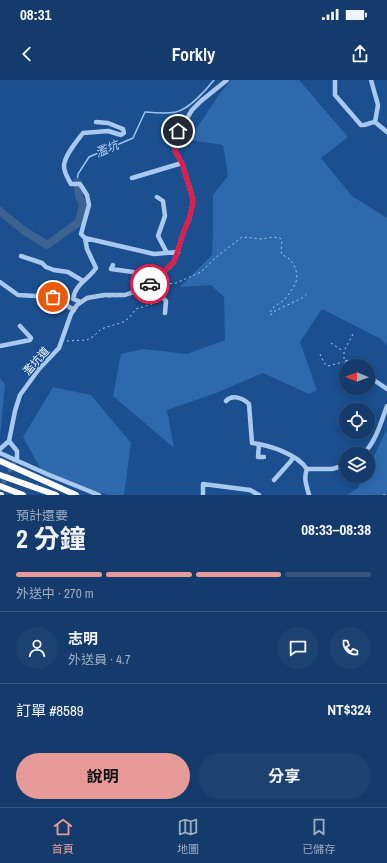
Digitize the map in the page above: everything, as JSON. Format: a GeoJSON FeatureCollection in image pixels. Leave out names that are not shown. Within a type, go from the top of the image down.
{"type":"FeatureCollection","features":[{"type":"Feature","properties":{"kind":"highway"},"geometry":{"type":"LineString","coordinates":[[0,461],[76,495]]}},
{"type":"Feature","properties":{"kind":"highway"},"geometry":{"type":"LineString","coordinates":[[0,475],[56,495]]}},
{"type":"Feature","properties":{"kind":"highway"},"geometry":{"type":"LineString","coordinates":[[0,486],[23,495]]}},
{"type":"Feature","properties":{"kind":"street"},"geometry":{"type":"LineString","coordinates":[[96,122],[123,129],[124,133],[121,135],[108,131],[83,133],[69,153],[64,165],[66,176],[71,184],[80,184],[87,195],[89,205],[81,234],[85,238],[87,249],[96,268],[92,275],[83,281],[74,295],[73,299],[80,302],[87,298],[104,295],[125,295],[144,288],[154,281],[174,262],[193,203],[182,163],[175,151],[176,137],[178,131],[192,110],[227,80]]}},
{"type":"Feature","properties":{"kind":"street"},"geometry":{"type":"LineString","coordinates":[[335,80],[335,95],[361,125],[375,122],[387,132]]}},
{"type":"Feature","properties":{"kind":"street"},"geometry":{"type":"LineString","coordinates":[[371,80],[378,105],[375,122]]}},
{"type":"Feature","properties":{"kind":"street"},"geometry":{"type":"LineString","coordinates":[[132,178],[182,163]]}},
{"type":"Feature","properties":{"kind":"street"},"geometry":{"type":"LineString","coordinates":[[157,196],[162,201],[165,216],[158,236],[167,253]]}},
{"type":"Feature","properties":{"kind":"street"},"geometry":{"type":"LineString","coordinates":[[85,238],[154,254],[178,252]]}},
{"type":"Feature","properties":{"kind":"street"},"geometry":{"type":"LineString","coordinates":[[21,256],[42,263],[46,267],[54,270],[68,272],[83,281]]}},
{"type":"Feature","properties":{"kind":"street"},"geometry":{"type":"LineString","coordinates":[[113,265],[111,269],[133,272],[139,275],[144,288]]}},
{"type":"Feature","properties":{"kind":"street"},"geometry":{"type":"LineString","coordinates":[[0,282],[18,295],[53,297],[74,310]]}},
{"type":"Feature","properties":{"kind":"street"},"geometry":{"type":"LineString","coordinates":[[142,296],[148,295],[153,291],[158,292],[166,300],[165,312]]}},
{"type":"Feature","properties":{"kind":"street","name":"濫坑道"},"geometry":{"type":"LineString","coordinates":[[9,441],[15,410],[20,395],[40,369],[59,348],[71,314],[80,302]]}},
{"type":"Feature","properties":{"kind":"street"},"geometry":{"type":"LineString","coordinates":[[0,346],[30,340],[31,338],[20,326]]}},
{"type":"Feature","properties":{"kind":"street"},"geometry":{"type":"LineString","coordinates":[[375,381],[387,389]]}},
{"type":"Feature","properties":{"kind":"street"},"geometry":{"type":"LineString","coordinates":[[226,401],[228,398],[235,397],[249,404],[252,443],[270,446],[303,463],[307,469]]}},
{"type":"Feature","properties":{"kind":"street"},"geometry":{"type":"LineString","coordinates":[[368,447],[376,435],[387,406]]}},
{"type":"Feature","properties":{"kind":"street"},"geometry":{"type":"LineString","coordinates":[[0,449],[9,441],[17,451],[17,458]]}},
{"type":"Feature","properties":{"kind":"street"},"geometry":{"type":"LineString","coordinates":[[259,444],[258,457],[264,457]]}},
{"type":"Feature","properties":{"kind":"street"},"geometry":{"type":"LineString","coordinates":[[0,453],[99,495]]}},
{"type":"Feature","properties":{"kind":"street"},"geometry":{"type":"LineString","coordinates":[[274,480],[291,462],[293,457]]}},
{"type":"Feature","properties":{"kind":"street"},"geometry":{"type":"LineString","coordinates":[[307,469],[332,469],[339,467]]}},
{"type":"Feature","properties":{"kind":"street"},"geometry":{"type":"LineString","coordinates":[[307,469],[305,473],[309,495]]}},
{"type":"Feature","properties":{"kind":"street"},"geometry":{"type":"LineString","coordinates":[[203,495],[203,484],[250,490],[259,495]]}},
{"type":"Feature","properties":{"kind":"path"},"geometry":{"type":"LineString","coordinates":[[62,341],[87,340],[101,329],[123,322],[129,318],[136,309],[152,304],[155,299],[155,294],[153,291],[158,285],[176,283],[201,272],[214,258],[242,237],[261,239],[273,237],[280,238],[282,241],[282,256],[288,258],[294,266],[297,279],[295,286],[284,300],[271,310],[271,315],[273,312],[302,298],[308,293]]}},
{"type":"Feature","properties":{"kind":"path"},"geometry":{"type":"LineString","coordinates":[[320,354],[324,363],[328,366],[345,361],[344,351],[353,334]]}},
{"type":"Feature","properties":{"kind":"path"},"geometry":{"type":"LineString","coordinates":[[331,343],[344,351]]}},
{"type":"Feature","properties":{"kind":"path"},"geometry":{"type":"LineString","coordinates":[[383,495],[387,494]]}},
{"type":"Feature","properties":{"kind":"shaded area"},"geometry":{"type":"Polygon","coordinates":[[[231,80],[299,80],[348,137],[321,158],[352,196],[387,218],[387,345],[379,338],[322,309],[300,342],[317,390],[309,394],[263,373],[216,393],[167,410],[174,448],[113,396],[121,354],[143,349],[187,354],[225,340],[224,297],[211,285],[180,287],[212,255],[213,195],[228,176],[223,145],[189,140],[218,96],[231,80]]]}},
{"type":"Feature","properties":{"kind":"shaded area"},"geometry":{"type":"Polygon","coordinates":[[[0,378],[5,384],[0,438],[0,378]]]}},
{"type":"Feature","properties":{"kind":"shaded area"},"geometry":{"type":"Polygon","coordinates":[[[53,387],[91,395],[131,443],[124,495],[109,495],[45,477],[23,437],[53,387]]]}},
{"type":"Feature","properties":{"kind":"shaded area"},"geometry":{"type":"Polygon","coordinates":[[[387,429],[387,495],[347,495],[358,488],[360,483],[375,483],[375,454],[387,429]]]}},
{"type":"Feature","properties":{"kind":"waterway","name":"濫坑"},"geometry":{"type":"LineString","coordinates":[[77,182],[78,174],[89,157],[133,138],[145,112],[168,113],[181,110],[197,99],[214,80]]}},
{"type":"Feature","properties":{"kind":"waterway","name":"濫坑"},"geometry":{"type":"LineString","coordinates":[[0,211],[23,230],[47,245],[79,222],[83,205],[79,196],[77,182]]}},
{"type":"Feature","properties":{"kind":"tunnel"},"geometry":{"type":"LineString","coordinates":[[0,489],[17,458]]}},
{"type":"Feature","properties":{"kind":"way so far"},"geometry":{"type":"LineString","coordinates":[[53,297],[74,310],[80,302],[87,298],[104,295],[125,295],[144,288],[150,284]]}},
{"type":"Feature","properties":{"kind":"route"},"geometry":{"type":"LineString","coordinates":[[150,284],[174,262],[193,203],[190,187],[182,163],[175,151],[178,131]]}}]}
